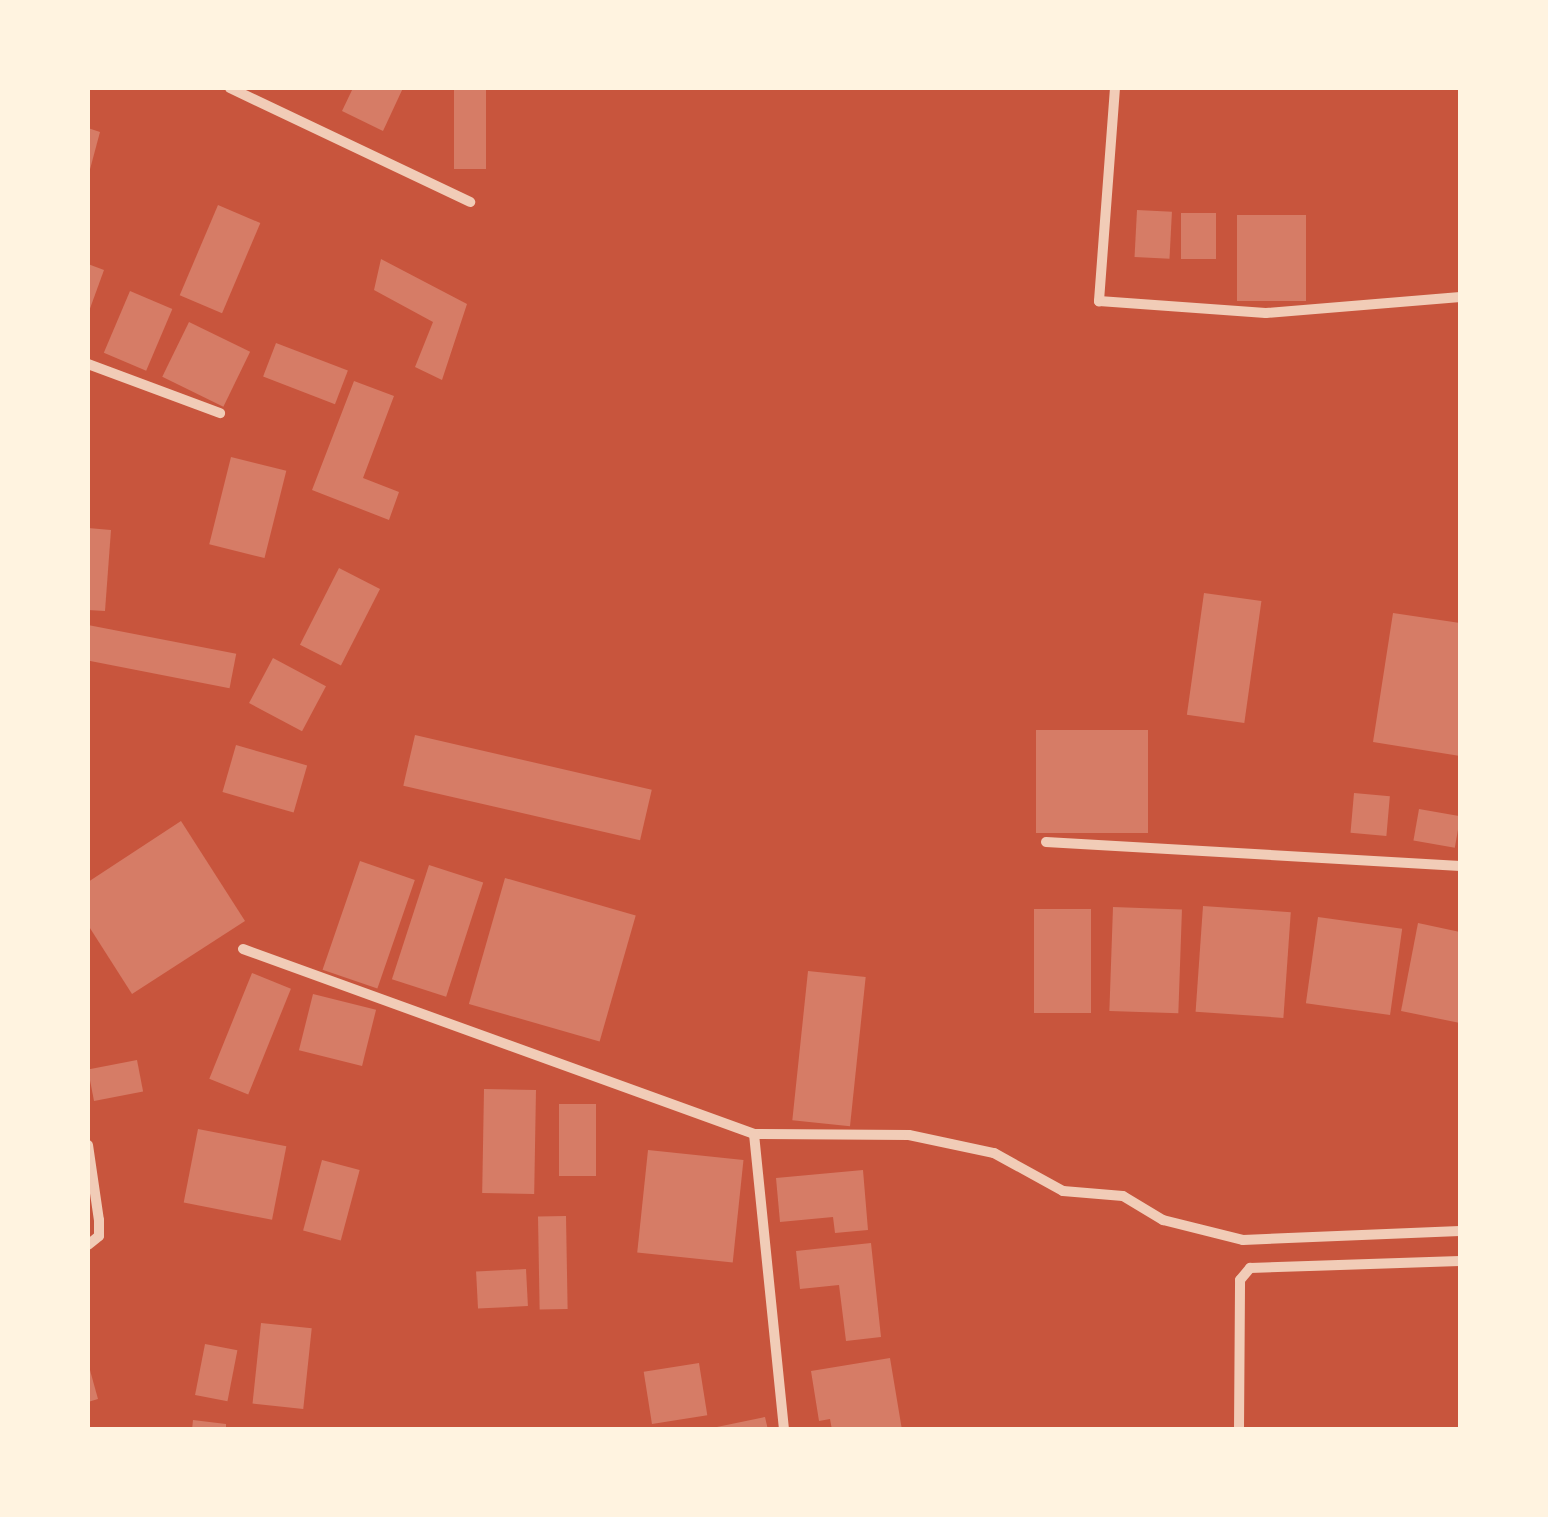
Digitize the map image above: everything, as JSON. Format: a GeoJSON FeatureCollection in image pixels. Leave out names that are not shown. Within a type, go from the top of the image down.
{"type":"FeatureCollection","features":[{"type":"Feature","properties":{"kind":"street"},"geometry":{"type":"LineString","coordinates":[[230,88],[470,202]]}},
{"type":"Feature","properties":{"kind":"street"},"geometry":{"type":"LineString","coordinates":[[1116,88],[1099,301],[1266,314],[1460,297]]}},
{"type":"Feature","properties":{"kind":"street"},"geometry":{"type":"LineString","coordinates":[[88,364],[220,413]]}},
{"type":"Feature","properties":{"kind":"street"},"geometry":{"type":"LineString","coordinates":[[1046,842],[1460,866]]}},
{"type":"Feature","properties":{"kind":"street"},"geometry":{"type":"LineString","coordinates":[[243,948],[754,1134],[909,1135],[977,1150],[1062,1191],[1124,1196],[1163,1220],[1243,1240],[1460,1231]]}},
{"type":"Feature","properties":{"kind":"street"},"geometry":{"type":"LineString","coordinates":[[754,1134],[784,1430]]}},
{"type":"Feature","properties":{"kind":"street"},"geometry":{"type":"LineString","coordinates":[[88,1145],[99,1220],[98,1236],[88,1245]]}},
{"type":"Feature","properties":{"kind":"street"},"geometry":{"type":"LineString","coordinates":[[1238,1430],[1240,1280],[1250,1268],[1460,1261]]}},
{"type":"Feature","properties":{"kind":"building"},"geometry":{"type":"Polygon","coordinates":[[[353,88],[403,88],[383,131],[342,111],[353,88]]]}},
{"type":"Feature","properties":{"kind":"building"},"geometry":{"type":"Polygon","coordinates":[[[454,88],[486,88],[486,169],[454,169],[454,88]]]}},
{"type":"Feature","properties":{"kind":"building"},"geometry":{"type":"Polygon","coordinates":[[[88,128],[100,132],[89,173],[88,173],[88,128]]]}},
{"type":"Feature","properties":{"kind":"building"},"geometry":{"type":"Polygon","coordinates":[[[218,205],[260,223],[222,313],[180,295],[218,205]]]}},
{"type":"Feature","properties":{"kind":"building"},"geometry":{"type":"Polygon","coordinates":[[[1137,210],[1172,212],[1169,259],[1135,257],[1137,210]]]}},
{"type":"Feature","properties":{"kind":"building"},"geometry":{"type":"Polygon","coordinates":[[[1181,213],[1216,213],[1216,259],[1181,259],[1181,213]]]}},
{"type":"Feature","properties":{"kind":"building"},"geometry":{"type":"Polygon","coordinates":[[[1237,215],[1306,215],[1306,301],[1237,301],[1237,215]]]}},
{"type":"Feature","properties":{"kind":"building"},"geometry":{"type":"Polygon","coordinates":[[[381,259],[467,304],[442,380],[415,367],[433,322],[374,290],[381,259]]]}},
{"type":"Feature","properties":{"kind":"building"},"geometry":{"type":"Polygon","coordinates":[[[88,264],[104,270],[88,314],[88,264]]]}},
{"type":"Feature","properties":{"kind":"building"},"geometry":{"type":"Polygon","coordinates":[[[130,291],[172,309],[146,371],[104,353],[130,291]]]}},
{"type":"Feature","properties":{"kind":"building"},"geometry":{"type":"Polygon","coordinates":[[[189,322],[250,352],[223,407],[162,377],[189,322]]]}},
{"type":"Feature","properties":{"kind":"building"},"geometry":{"type":"Polygon","coordinates":[[[276,343],[348,371],[335,404],[263,377],[276,343]]]}},
{"type":"Feature","properties":{"kind":"building"},"geometry":{"type":"Polygon","coordinates":[[[354,381],[394,396],[363,478],[399,492],[389,520],[312,490],[354,381]]]}},
{"type":"Feature","properties":{"kind":"building"},"geometry":{"type":"Polygon","coordinates":[[[231,457],[286,471],[265,558],[209,544],[231,457]]]}},
{"type":"Feature","properties":{"kind":"building"},"geometry":{"type":"Polygon","coordinates":[[[88,528],[111,530],[105,611],[88,610],[88,528]]]}},
{"type":"Feature","properties":{"kind":"building"},"geometry":{"type":"Polygon","coordinates":[[[339,568],[380,589],[341,666],[300,645],[339,568]]]}},
{"type":"Feature","properties":{"kind":"building"},"geometry":{"type":"Polygon","coordinates":[[[1204,593],[1261,601],[1244,723],[1187,715],[1204,593]]]}},
{"type":"Feature","properties":{"kind":"building"},"geometry":{"type":"Polygon","coordinates":[[[1393,613],[1460,623],[1460,756],[1373,742],[1393,613]]]}},
{"type":"Feature","properties":{"kind":"building"},"geometry":{"type":"Polygon","coordinates":[[[88,625],[236,654],[230,688],[88,661],[88,625]]]}},
{"type":"Feature","properties":{"kind":"building"},"geometry":{"type":"Polygon","coordinates":[[[273,658],[326,686],[302,731],[249,703],[273,658]]]}},
{"type":"Feature","properties":{"kind":"building"},"geometry":{"type":"Polygon","coordinates":[[[1036,730],[1148,730],[1148,833],[1036,833],[1036,730]]]}},
{"type":"Feature","properties":{"kind":"building"},"geometry":{"type":"Polygon","coordinates":[[[415,735],[652,790],[640,840],[403,786],[415,735]]]}},
{"type":"Feature","properties":{"kind":"building"},"geometry":{"type":"Polygon","coordinates":[[[236,745],[307,765],[294,812],[222,792],[236,745]]]}},
{"type":"Feature","properties":{"kind":"building"},"geometry":{"type":"Polygon","coordinates":[[[1354,793],[1390,796],[1386,836],[1351,833],[1354,793]]]}},
{"type":"Feature","properties":{"kind":"building"},"geometry":{"type":"Polygon","coordinates":[[[1419,809],[1460,816],[1455,848],[1413,841],[1419,809]]]}},
{"type":"Feature","properties":{"kind":"building"},"geometry":{"type":"Polygon","coordinates":[[[181,821],[245,921],[132,994],[88,925],[88,882],[181,821]]]}},
{"type":"Feature","properties":{"kind":"building"},"geometry":{"type":"Polygon","coordinates":[[[360,861],[415,880],[377,989],[323,970],[360,861]]]}},
{"type":"Feature","properties":{"kind":"building"},"geometry":{"type":"Polygon","coordinates":[[[429,865],[483,883],[446,997],[392,979],[429,865]]]}},
{"type":"Feature","properties":{"kind":"building"},"geometry":{"type":"Polygon","coordinates":[[[505,878],[636,915],[600,1041],[469,1004],[505,878]]]}},
{"type":"Feature","properties":{"kind":"building"},"geometry":{"type":"Polygon","coordinates":[[[1203,906],[1291,912],[1283,1018],[1196,1012],[1203,906]]]}},
{"type":"Feature","properties":{"kind":"building"},"geometry":{"type":"Polygon","coordinates":[[[1113,907],[1182,909],[1178,1013],[1109,1011],[1113,907]]]}},
{"type":"Feature","properties":{"kind":"building"},"geometry":{"type":"Polygon","coordinates":[[[1034,909],[1091,909],[1091,1013],[1034,1013],[1034,909]]]}},
{"type":"Feature","properties":{"kind":"building"},"geometry":{"type":"Polygon","coordinates":[[[1318,917],[1402,929],[1390,1015],[1306,1003],[1318,917]]]}},
{"type":"Feature","properties":{"kind":"building"},"geometry":{"type":"Polygon","coordinates":[[[1418,923],[1460,932],[1460,1023],[1401,1011],[1418,923]]]}},
{"type":"Feature","properties":{"kind":"building"},"geometry":{"type":"Polygon","coordinates":[[[808,971],[866,977],[850,1126],[792,1120],[808,971]]]}},
{"type":"Feature","properties":{"kind":"building"},"geometry":{"type":"Polygon","coordinates":[[[252,973],[291,989],[248,1094],[209,1079],[252,973]]]}},
{"type":"Feature","properties":{"kind":"building"},"geometry":{"type":"Polygon","coordinates":[[[313,994],[376,1010],[362,1066],[299,1050],[313,994]]]}},
{"type":"Feature","properties":{"kind":"building"},"geometry":{"type":"Polygon","coordinates":[[[137,1060],[143,1091],[94,1101],[88,1070],[137,1060]]]}},
{"type":"Feature","properties":{"kind":"building"},"geometry":{"type":"Polygon","coordinates":[[[484,1089],[536,1090],[534,1194],[482,1193],[484,1089]]]}},
{"type":"Feature","properties":{"kind":"building"},"geometry":{"type":"Polygon","coordinates":[[[559,1104],[596,1104],[596,1176],[559,1176],[559,1104]]]}},
{"type":"Feature","properties":{"kind":"building"},"geometry":{"type":"Polygon","coordinates":[[[198,1129],[286,1146],[272,1220],[184,1203],[198,1129]]]}},
{"type":"Feature","properties":{"kind":"building"},"geometry":{"type":"Polygon","coordinates":[[[648,1150],[743,1160],[733,1262],[637,1252],[648,1150]]]}},
{"type":"Feature","properties":{"kind":"building"},"geometry":{"type":"Polygon","coordinates":[[[322,1160],[360,1170],[341,1241],[303,1231],[322,1160]]]}},
{"type":"Feature","properties":{"kind":"building"},"geometry":{"type":"Polygon","coordinates":[[[863,1170],[868,1230],[835,1233],[833,1217],[780,1222],[776,1178],[863,1170]]]}},
{"type":"Feature","properties":{"kind":"building"},"geometry":{"type":"Polygon","coordinates":[[[538,1216],[566,1216],[568,1309],[540,1309],[538,1216]]]}},
{"type":"Feature","properties":{"kind":"building"},"geometry":{"type":"Polygon","coordinates":[[[871,1243],[881,1337],[846,1341],[839,1285],[800,1289],[796,1251],[871,1243]]]}},
{"type":"Feature","properties":{"kind":"building"},"geometry":{"type":"Polygon","coordinates":[[[526,1269],[528,1306],[478,1309],[476,1272],[526,1269]]]}},
{"type":"Feature","properties":{"kind":"building"},"geometry":{"type":"Polygon","coordinates":[[[261,1323],[312,1328],[303,1409],[253,1404],[261,1323]]]}},
{"type":"Feature","properties":{"kind":"building"},"geometry":{"type":"Polygon","coordinates":[[[205,1344],[237,1350],[227,1401],[195,1395],[205,1344]]]}},
{"type":"Feature","properties":{"kind":"building"},"geometry":{"type":"Polygon","coordinates":[[[890,1358],[902,1430],[832,1430],[830,1419],[819,1421],[811,1371],[890,1358]]]}},
{"type":"Feature","properties":{"kind":"building"},"geometry":{"type":"Polygon","coordinates":[[[88,1363],[98,1399],[88,1402],[88,1363]]]}},
{"type":"Feature","properties":{"kind":"building"},"geometry":{"type":"Polygon","coordinates":[[[699,1363],[707,1415],[652,1424],[644,1372],[699,1363]]]}},
{"type":"Feature","properties":{"kind":"building"},"geometry":{"type":"Polygon","coordinates":[[[765,1417],[768,1430],[712,1430],[712,1428],[765,1417]]]}},
{"type":"Feature","properties":{"kind":"building"},"geometry":{"type":"Polygon","coordinates":[[[193,1420],[226,1424],[226,1430],[192,1430],[193,1420]]]}}]}
